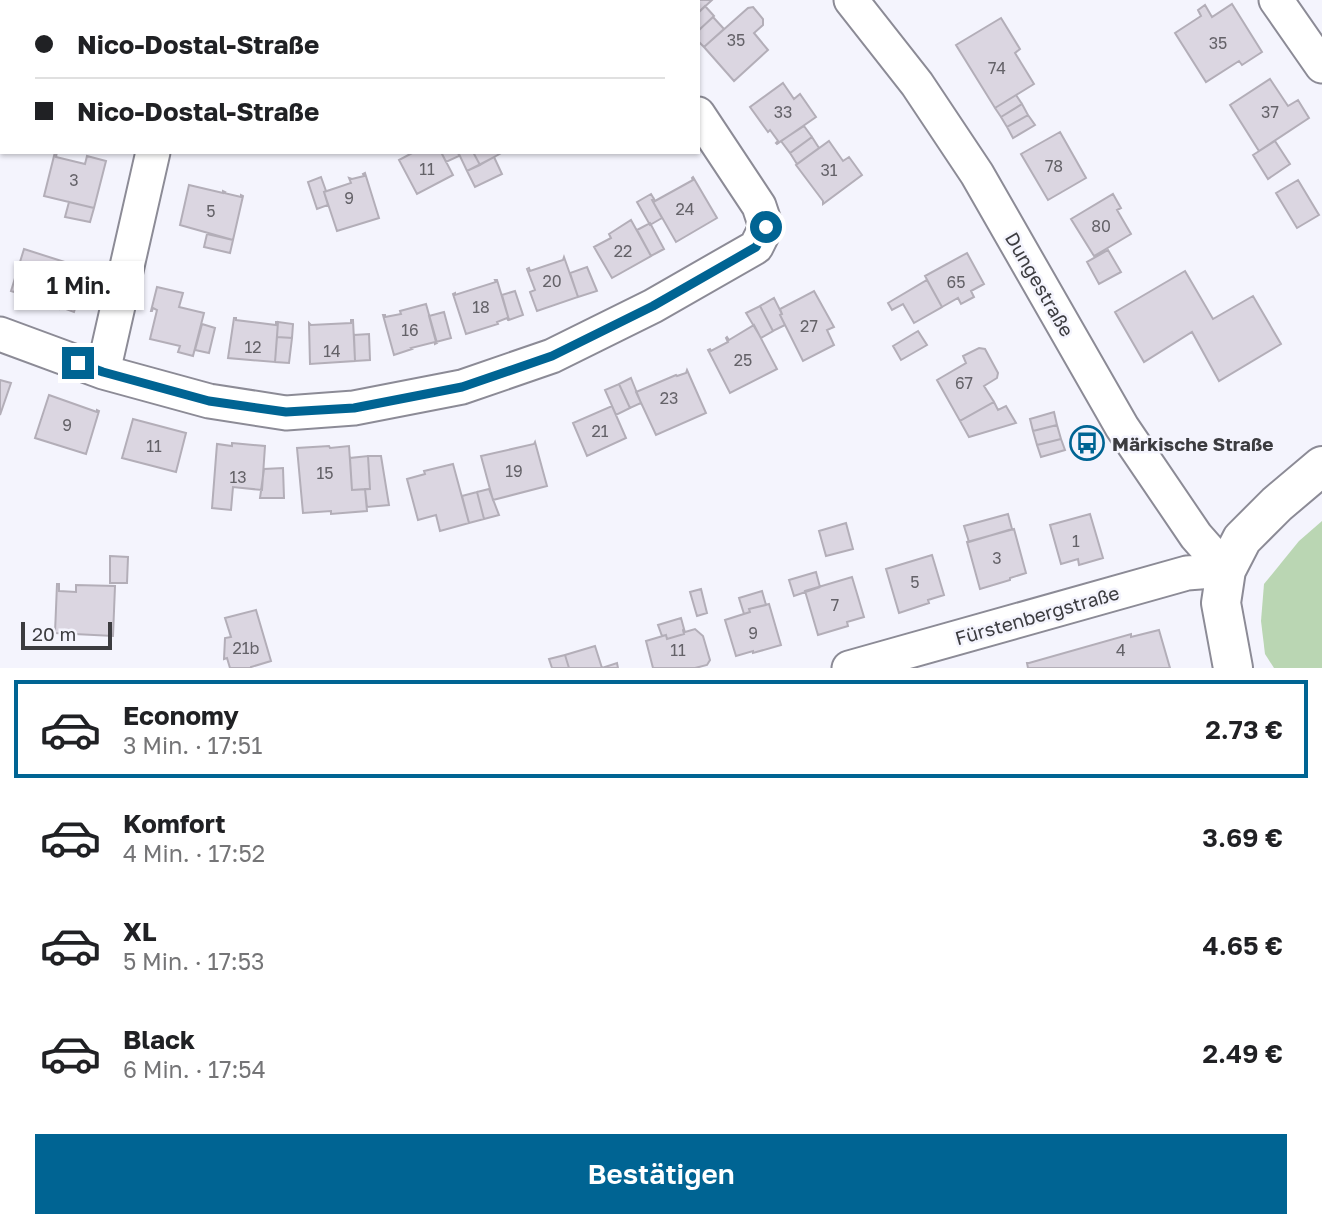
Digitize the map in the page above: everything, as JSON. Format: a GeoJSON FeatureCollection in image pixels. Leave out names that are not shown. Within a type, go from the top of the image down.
{"type":"FeatureCollection","features":[{"type":"Feature","properties":{"kind":"main road"},"geometry":{"type":"LineString","coordinates":[[1233,668],[1221,603],[1226,570],[1242,539],[1277,504],[1322,466]]}},
{"type":"Feature","properties":{"kind":"street","name":"Dungestraße"},"geometry":{"type":"LineString","coordinates":[[851,0],[917,83],[976,174],[1122,426],[1196,536],[1226,570]]}},
{"type":"Feature","properties":{"kind":"street"},"geometry":{"type":"LineString","coordinates":[[1276,0],[1322,65]]}},
{"type":"Feature","properties":{"kind":"street"},"geometry":{"type":"LineString","coordinates":[[0,334],[103,372],[209,401],[286,412],[354,408],[462,387],[552,356],[653,306],[756,247],[766,227],[759,206],[700,117]]}},
{"type":"Feature","properties":{"kind":"street"},"geometry":{"type":"LineString","coordinates":[[103,372],[153,154]]}},
{"type":"Feature","properties":{"kind":"street","name":"Fürstenbergstraße"},"geometry":{"type":"LineString","coordinates":[[849,668],[1187,573],[1226,570]]}},
{"type":"Feature","properties":{"kind":"green space"},"geometry":{"type":"Polygon","coordinates":[[[1322,521],[1322,668],[1274,668],[1265,654],[1261,621],[1264,584],[1299,541],[1322,521]]]}},
{"type":"Feature","properties":{"kind":"building"},"geometry":{"type":"Polygon","coordinates":[[[700,0],[712,0],[700,11],[700,0]]]}},
{"type":"Feature","properties":{"kind":"building"},"geometry":{"type":"Polygon","coordinates":[[[1232,4],[1262,52],[1242,65],[1239,61],[1206,82],[1175,33],[1201,16],[1198,10],[1205,5],[1212,17],[1232,4]]]}},
{"type":"Feature","properties":{"kind":"building"},"geometry":{"type":"Polygon","coordinates":[[[705,6],[714,16],[700,29],[700,11],[705,6]]]}},
{"type":"Feature","properties":{"kind":"building"},"geometry":{"type":"Polygon","coordinates":[[[753,7],[763,19],[763,25],[754,33],[768,50],[734,81],[704,47],[748,8],[753,7]]]}},
{"type":"Feature","properties":{"kind":"building"},"geometry":{"type":"Polygon","coordinates":[[[713,17],[724,29],[704,47],[700,43],[700,29],[713,17]]]}},
{"type":"Feature","properties":{"kind":"building"},"geometry":{"type":"Polygon","coordinates":[[[1001,18],[1020,49],[1015,53],[1034,84],[995,108],[956,45],[1001,18]]]}},
{"type":"Feature","properties":{"kind":"building"},"geometry":{"type":"Polygon","coordinates":[[[1270,79],[1288,106],[1298,100],[1309,118],[1259,151],[1230,105],[1270,79]]]}},
{"type":"Feature","properties":{"kind":"building"},"geometry":{"type":"Polygon","coordinates":[[[783,83],[794,99],[800,94],[816,117],[777,144],[778,141],[770,130],[768,132],[750,107],[783,83]]]}},
{"type":"Feature","properties":{"kind":"building"},"geometry":{"type":"Polygon","coordinates":[[[1016,95],[1022,104],[1001,117],[995,108],[1016,95]]]}},
{"type":"Feature","properties":{"kind":"building"},"geometry":{"type":"Polygon","coordinates":[[[1022,104],[1028,115],[1007,127],[1001,117],[1022,104]]]}},
{"type":"Feature","properties":{"kind":"building"},"geometry":{"type":"Polygon","coordinates":[[[1028,115],[1035,125],[1013,138],[1007,127],[1028,115]]]}},
{"type":"Feature","properties":{"kind":"building"},"geometry":{"type":"Polygon","coordinates":[[[804,126],[812,137],[790,153],[781,141],[804,126]]]}},
{"type":"Feature","properties":{"kind":"building"},"geometry":{"type":"Polygon","coordinates":[[[1060,132],[1086,178],[1048,200],[1021,154],[1060,132]]]}},
{"type":"Feature","properties":{"kind":"building"},"geometry":{"type":"Polygon","coordinates":[[[812,137],[819,148],[797,164],[790,153],[812,137]]]}},
{"type":"Feature","properties":{"kind":"building"},"geometry":{"type":"Polygon","coordinates":[[[829,141],[843,161],[849,157],[862,175],[823,204],[796,165],[829,141]]]}},
{"type":"Feature","properties":{"kind":"building"},"geometry":{"type":"Polygon","coordinates":[[[1275,141],[1290,164],[1268,179],[1253,155],[1275,141]]]}},
{"type":"Feature","properties":{"kind":"building"},"geometry":{"type":"Polygon","coordinates":[[[54,154],[56,157],[85,164],[87,156],[106,161],[94,208],[44,196],[54,154]]]}},
{"type":"Feature","properties":{"kind":"building"},"geometry":{"type":"Polygon","coordinates":[[[410,154],[442,154],[453,175],[417,194],[399,160],[410,154]]]}},
{"type":"Feature","properties":{"kind":"building"},"geometry":{"type":"Polygon","coordinates":[[[442,154],[458,154],[459,156],[446,162],[442,154]]]}},
{"type":"Feature","properties":{"kind":"building"},"geometry":{"type":"Polygon","coordinates":[[[459,154],[474,154],[480,165],[467,171],[459,154]]]}},
{"type":"Feature","properties":{"kind":"building"},"geometry":{"type":"Polygon","coordinates":[[[474,154],[499,154],[480,165],[474,154]]]}},
{"type":"Feature","properties":{"kind":"building"},"geometry":{"type":"Polygon","coordinates":[[[494,157],[502,174],[475,187],[467,171],[494,157]]]}},
{"type":"Feature","properties":{"kind":"building"},"geometry":{"type":"Polygon","coordinates":[[[365,173],[379,218],[337,231],[324,192],[351,183],[349,178],[364,176],[365,173]]]}},
{"type":"Feature","properties":{"kind":"building"},"geometry":{"type":"Polygon","coordinates":[[[321,177],[328,205],[317,209],[308,182],[321,177]]]}},
{"type":"Feature","properties":{"kind":"building"},"geometry":{"type":"Polygon","coordinates":[[[693,177],[717,218],[676,242],[652,200],[655,201],[693,180],[693,177]]]}},
{"type":"Feature","properties":{"kind":"building"},"geometry":{"type":"Polygon","coordinates":[[[1298,180],[1319,215],[1297,228],[1276,193],[1298,180]]]}},
{"type":"Feature","properties":{"kind":"building"},"geometry":{"type":"Polygon","coordinates":[[[189,185],[243,196],[233,240],[180,225],[189,185]]]}},
{"type":"Feature","properties":{"kind":"building"},"geometry":{"type":"Polygon","coordinates":[[[651,194],[662,218],[650,225],[637,202],[651,194]]]}},
{"type":"Feature","properties":{"kind":"building"},"geometry":{"type":"Polygon","coordinates":[[[1113,194],[1121,208],[1117,210],[1131,234],[1094,256],[1071,219],[1113,194]]]}},
{"type":"Feature","properties":{"kind":"building"},"geometry":{"type":"Polygon","coordinates":[[[69,202],[94,208],[90,222],[65,217],[69,202]]]}},
{"type":"Feature","properties":{"kind":"building"},"geometry":{"type":"Polygon","coordinates":[[[631,220],[651,256],[612,278],[594,247],[611,238],[609,234],[631,220]]]}},
{"type":"Feature","properties":{"kind":"building"},"geometry":{"type":"Polygon","coordinates":[[[650,223],[664,249],[651,256],[637,230],[650,223]]]}},
{"type":"Feature","properties":{"kind":"building"},"geometry":{"type":"Polygon","coordinates":[[[207,234],[233,240],[230,253],[204,247],[207,234]]]}},
{"type":"Feature","properties":{"kind":"building"},"geometry":{"type":"Polygon","coordinates":[[[24,249],[74,265],[59,309],[11,291],[24,249]]]}},
{"type":"Feature","properties":{"kind":"building"},"geometry":{"type":"Polygon","coordinates":[[[1108,250],[1121,272],[1099,284],[1087,262],[1108,250]]]}},
{"type":"Feature","properties":{"kind":"building"},"geometry":{"type":"Polygon","coordinates":[[[967,253],[984,284],[971,291],[974,297],[961,304],[958,298],[942,307],[925,276],[967,253]]]}},
{"type":"Feature","properties":{"kind":"building"},"geometry":{"type":"Polygon","coordinates":[[[564,257],[578,297],[537,311],[530,292],[535,290],[527,269],[530,271],[563,260],[564,257]]]}},
{"type":"Feature","properties":{"kind":"building"},"geometry":{"type":"Polygon","coordinates":[[[587,267],[597,291],[578,297],[570,273],[587,267]]]}},
{"type":"Feature","properties":{"kind":"building"},"geometry":{"type":"Polygon","coordinates":[[[1185,271],[1213,319],[1253,296],[1281,344],[1219,381],[1192,332],[1144,362],[1115,312],[1185,271]]]}},
{"type":"Feature","properties":{"kind":"building"},"geometry":{"type":"Polygon","coordinates":[[[70,278],[83,282],[74,312],[60,307],[70,278]]]}},
{"type":"Feature","properties":{"kind":"building"},"geometry":{"type":"Polygon","coordinates":[[[497,280],[509,320],[507,318],[497,322],[498,324],[466,334],[453,294],[496,282],[497,280]]]}},
{"type":"Feature","properties":{"kind":"building"},"geometry":{"type":"Polygon","coordinates":[[[927,280],[942,307],[914,323],[903,304],[892,310],[888,303],[927,280]]]}},
{"type":"Feature","properties":{"kind":"building"},"geometry":{"type":"Polygon","coordinates":[[[157,287],[183,293],[179,307],[204,313],[193,356],[178,352],[180,346],[150,339],[157,310],[153,308],[151,311],[157,287]]]}},
{"type":"Feature","properties":{"kind":"building"},"geometry":{"type":"Polygon","coordinates":[[[515,291],[523,315],[509,320],[502,295],[515,291]]]}},
{"type":"Feature","properties":{"kind":"building"},"geometry":{"type":"Polygon","coordinates":[[[814,291],[834,327],[827,330],[834,345],[803,361],[780,315],[780,309],[814,291]]]}},
{"type":"Feature","properties":{"kind":"building"},"geometry":{"type":"Polygon","coordinates":[[[774,298],[785,325],[773,331],[760,306],[774,298]]]}},
{"type":"Feature","properties":{"kind":"building"},"geometry":{"type":"Polygon","coordinates":[[[426,304],[437,343],[411,348],[394,355],[383,315],[385,317],[401,314],[400,311],[426,304]]]}},
{"type":"Feature","properties":{"kind":"building"},"geometry":{"type":"Polygon","coordinates":[[[760,306],[773,331],[761,338],[746,313],[760,306]]]}},
{"type":"Feature","properties":{"kind":"building"},"geometry":{"type":"Polygon","coordinates":[[[444,312],[451,338],[436,342],[429,316],[444,312]]]}},
{"type":"Feature","properties":{"kind":"building"},"geometry":{"type":"Polygon","coordinates":[[[234,318],[276,325],[278,322],[275,362],[228,358],[234,318]]]}},
{"type":"Feature","properties":{"kind":"building"},"geometry":{"type":"Polygon","coordinates":[[[351,320],[355,361],[310,364],[309,323],[351,323],[351,320]]]}},
{"type":"Feature","properties":{"kind":"building"},"geometry":{"type":"Polygon","coordinates":[[[278,322],[293,324],[292,338],[277,337],[278,322]]]}},
{"type":"Feature","properties":{"kind":"building"},"geometry":{"type":"Polygon","coordinates":[[[202,324],[215,328],[209,353],[195,350],[202,324]]]}},
{"type":"Feature","properties":{"kind":"building"},"geometry":{"type":"Polygon","coordinates":[[[754,325],[777,369],[730,393],[708,350],[728,342],[727,337],[729,340],[754,325]]]}},
{"type":"Feature","properties":{"kind":"building"},"geometry":{"type":"Polygon","coordinates":[[[918,331],[927,345],[901,360],[893,346],[918,331]]]}},
{"type":"Feature","properties":{"kind":"building"},"geometry":{"type":"Polygon","coordinates":[[[369,334],[370,360],[355,361],[354,335],[369,334]]]}},
{"type":"Feature","properties":{"kind":"building"},"geometry":{"type":"Polygon","coordinates":[[[277,337],[292,338],[289,363],[275,362],[277,337]]]}},
{"type":"Feature","properties":{"kind":"building"},"geometry":{"type":"Polygon","coordinates":[[[979,348],[985,349],[998,373],[997,378],[984,386],[994,402],[960,421],[937,380],[966,363],[963,356],[979,348]]]}},
{"type":"Feature","properties":{"kind":"building"},"geometry":{"type":"Polygon","coordinates":[[[687,370],[706,413],[656,435],[636,392],[686,373],[687,370]]]}},
{"type":"Feature","properties":{"kind":"building"},"geometry":{"type":"Polygon","coordinates":[[[631,378],[641,403],[630,408],[619,384],[631,378]]]}},
{"type":"Feature","properties":{"kind":"building"},"geometry":{"type":"Polygon","coordinates":[[[0,380],[11,383],[0,415],[0,380]]]}},
{"type":"Feature","properties":{"kind":"building"},"geometry":{"type":"Polygon","coordinates":[[[619,384],[630,408],[616,415],[605,390],[619,384]]]}},
{"type":"Feature","properties":{"kind":"building"},"geometry":{"type":"Polygon","coordinates":[[[49,395],[99,411],[86,454],[35,438],[49,395]]]}},
{"type":"Feature","properties":{"kind":"building"},"geometry":{"type":"Polygon","coordinates":[[[994,402],[998,410],[1006,406],[1016,423],[969,437],[960,421],[994,402]]]}},
{"type":"Feature","properties":{"kind":"building"},"geometry":{"type":"Polygon","coordinates":[[[612,406],[626,438],[587,456],[573,423],[612,406]]]}},
{"type":"Feature","properties":{"kind":"building"},"geometry":{"type":"Polygon","coordinates":[[[1054,412],[1057,425],[1033,431],[1030,419],[1054,412]]]}},
{"type":"Feature","properties":{"kind":"building"},"geometry":{"type":"Polygon","coordinates":[[[133,419],[186,433],[176,472],[122,458],[133,419]]]}},
{"type":"Feature","properties":{"kind":"building"},"geometry":{"type":"Polygon","coordinates":[[[1057,425],[1061,439],[1037,445],[1033,431],[1057,425]]]}},
{"type":"Feature","properties":{"kind":"building"},"geometry":{"type":"Polygon","coordinates":[[[1061,439],[1065,450],[1041,457],[1037,445],[1061,439]]]}},
{"type":"Feature","properties":{"kind":"building"},"geometry":{"type":"Polygon","coordinates":[[[535,442],[547,486],[493,500],[481,456],[535,442]]]}},
{"type":"Feature","properties":{"kind":"building"},"geometry":{"type":"Polygon","coordinates":[[[232,443],[265,446],[262,490],[233,487],[231,510],[212,508],[217,444],[232,446],[232,443]]]}},
{"type":"Feature","properties":{"kind":"building"},"geometry":{"type":"Polygon","coordinates":[[[349,446],[352,490],[365,489],[367,511],[303,513],[297,448],[349,446]]]}},
{"type":"Feature","properties":{"kind":"building"},"geometry":{"type":"Polygon","coordinates":[[[368,456],[370,489],[352,490],[350,458],[368,456]]]}},
{"type":"Feature","properties":{"kind":"building"},"geometry":{"type":"Polygon","coordinates":[[[368,456],[381,456],[389,505],[367,507],[365,489],[370,489],[368,456]]]}},
{"type":"Feature","properties":{"kind":"building"},"geometry":{"type":"Polygon","coordinates":[[[453,464],[469,523],[440,531],[436,515],[418,520],[407,479],[425,474],[424,471],[453,464]]]}},
{"type":"Feature","properties":{"kind":"building"},"geometry":{"type":"Polygon","coordinates":[[[283,468],[284,498],[260,498],[264,469],[283,468]]]}},
{"type":"Feature","properties":{"kind":"building"},"geometry":{"type":"Polygon","coordinates":[[[489,489],[499,515],[484,519],[477,492],[489,489]]]}},
{"type":"Feature","properties":{"kind":"building"},"geometry":{"type":"Polygon","coordinates":[[[477,492],[484,519],[469,523],[462,496],[477,492]]]}},
{"type":"Feature","properties":{"kind":"building"},"geometry":{"type":"Polygon","coordinates":[[[1008,514],[1012,529],[969,542],[964,526],[1008,514]]]}},
{"type":"Feature","properties":{"kind":"building"},"geometry":{"type":"Polygon","coordinates":[[[1090,514],[1103,558],[1079,565],[1078,559],[1061,564],[1050,525],[1090,514]]]}},
{"type":"Feature","properties":{"kind":"building"},"geometry":{"type":"Polygon","coordinates":[[[846,523],[853,549],[826,556],[819,531],[846,523]]]}},
{"type":"Feature","properties":{"kind":"building"},"geometry":{"type":"Polygon","coordinates":[[[1014,529],[1026,573],[980,589],[967,542],[1014,529]]]}},
{"type":"Feature","properties":{"kind":"building"},"geometry":{"type":"Polygon","coordinates":[[[932,555],[944,595],[899,613],[886,569],[932,555]]]}},
{"type":"Feature","properties":{"kind":"building"},"geometry":{"type":"Polygon","coordinates":[[[110,556],[128,557],[127,583],[110,583],[110,556]]]}},
{"type":"Feature","properties":{"kind":"building"},"geometry":{"type":"Polygon","coordinates":[[[816,572],[820,587],[794,596],[789,580],[816,572]]]}},
{"type":"Feature","properties":{"kind":"building"},"geometry":{"type":"Polygon","coordinates":[[[852,577],[864,617],[847,622],[848,626],[818,635],[805,591],[852,577]]]}},
{"type":"Feature","properties":{"kind":"building"},"geometry":{"type":"Polygon","coordinates":[[[57,584],[59,591],[76,592],[76,585],[115,586],[113,636],[55,633],[57,584]]]}},
{"type":"Feature","properties":{"kind":"building"},"geometry":{"type":"Polygon","coordinates":[[[701,589],[707,613],[697,616],[690,592],[701,589]]]}},
{"type":"Feature","properties":{"kind":"building"},"geometry":{"type":"Polygon","coordinates":[[[762,591],[766,605],[749,609],[750,612],[744,614],[739,598],[762,591]]]}},
{"type":"Feature","properties":{"kind":"building"},"geometry":{"type":"Polygon","coordinates":[[[769,604],[781,645],[736,656],[725,620],[750,612],[749,609],[769,604]]]}},
{"type":"Feature","properties":{"kind":"building"},"geometry":{"type":"Polygon","coordinates":[[[256,610],[271,661],[251,668],[230,668],[227,658],[224,659],[225,638],[231,637],[225,618],[256,610]]]}},
{"type":"Feature","properties":{"kind":"building"},"geometry":{"type":"Polygon","coordinates":[[[681,618],[684,634],[667,639],[666,635],[662,636],[658,625],[681,618]]]}},
{"type":"Feature","properties":{"kind":"building"},"geometry":{"type":"Polygon","coordinates":[[[684,629],[685,632],[695,629],[703,636],[710,660],[707,665],[695,668],[653,668],[646,641],[666,635],[667,639],[684,634],[684,629]]]}},
{"type":"Feature","properties":{"kind":"building"},"geometry":{"type":"Polygon","coordinates":[[[1159,630],[1170,668],[1028,668],[1027,663],[1131,634],[1131,637],[1159,630]]]}},
{"type":"Feature","properties":{"kind":"building"},"geometry":{"type":"Polygon","coordinates":[[[595,646],[602,668],[569,668],[565,655],[595,646]]]}},
{"type":"Feature","properties":{"kind":"building"},"geometry":{"type":"Polygon","coordinates":[[[565,655],[569,668],[552,668],[549,659],[565,655]]]}},
{"type":"Feature","properties":{"kind":"building"},"geometry":{"type":"Polygon","coordinates":[[[617,663],[618,668],[602,668],[617,663]]]}},
{"type":"Feature","properties":{"kind":"place","name":"Märkische Straße"},"geometry":{"type":"Point","coordinates":[1087,443]}},
{"type":"Feature","properties":{"kind":"route"},"geometry":{"type":"LineString","coordinates":[[78,363],[209,401],[286,412],[354,408],[462,387],[552,356],[653,306],[756,247],[766,227]]}}]}
